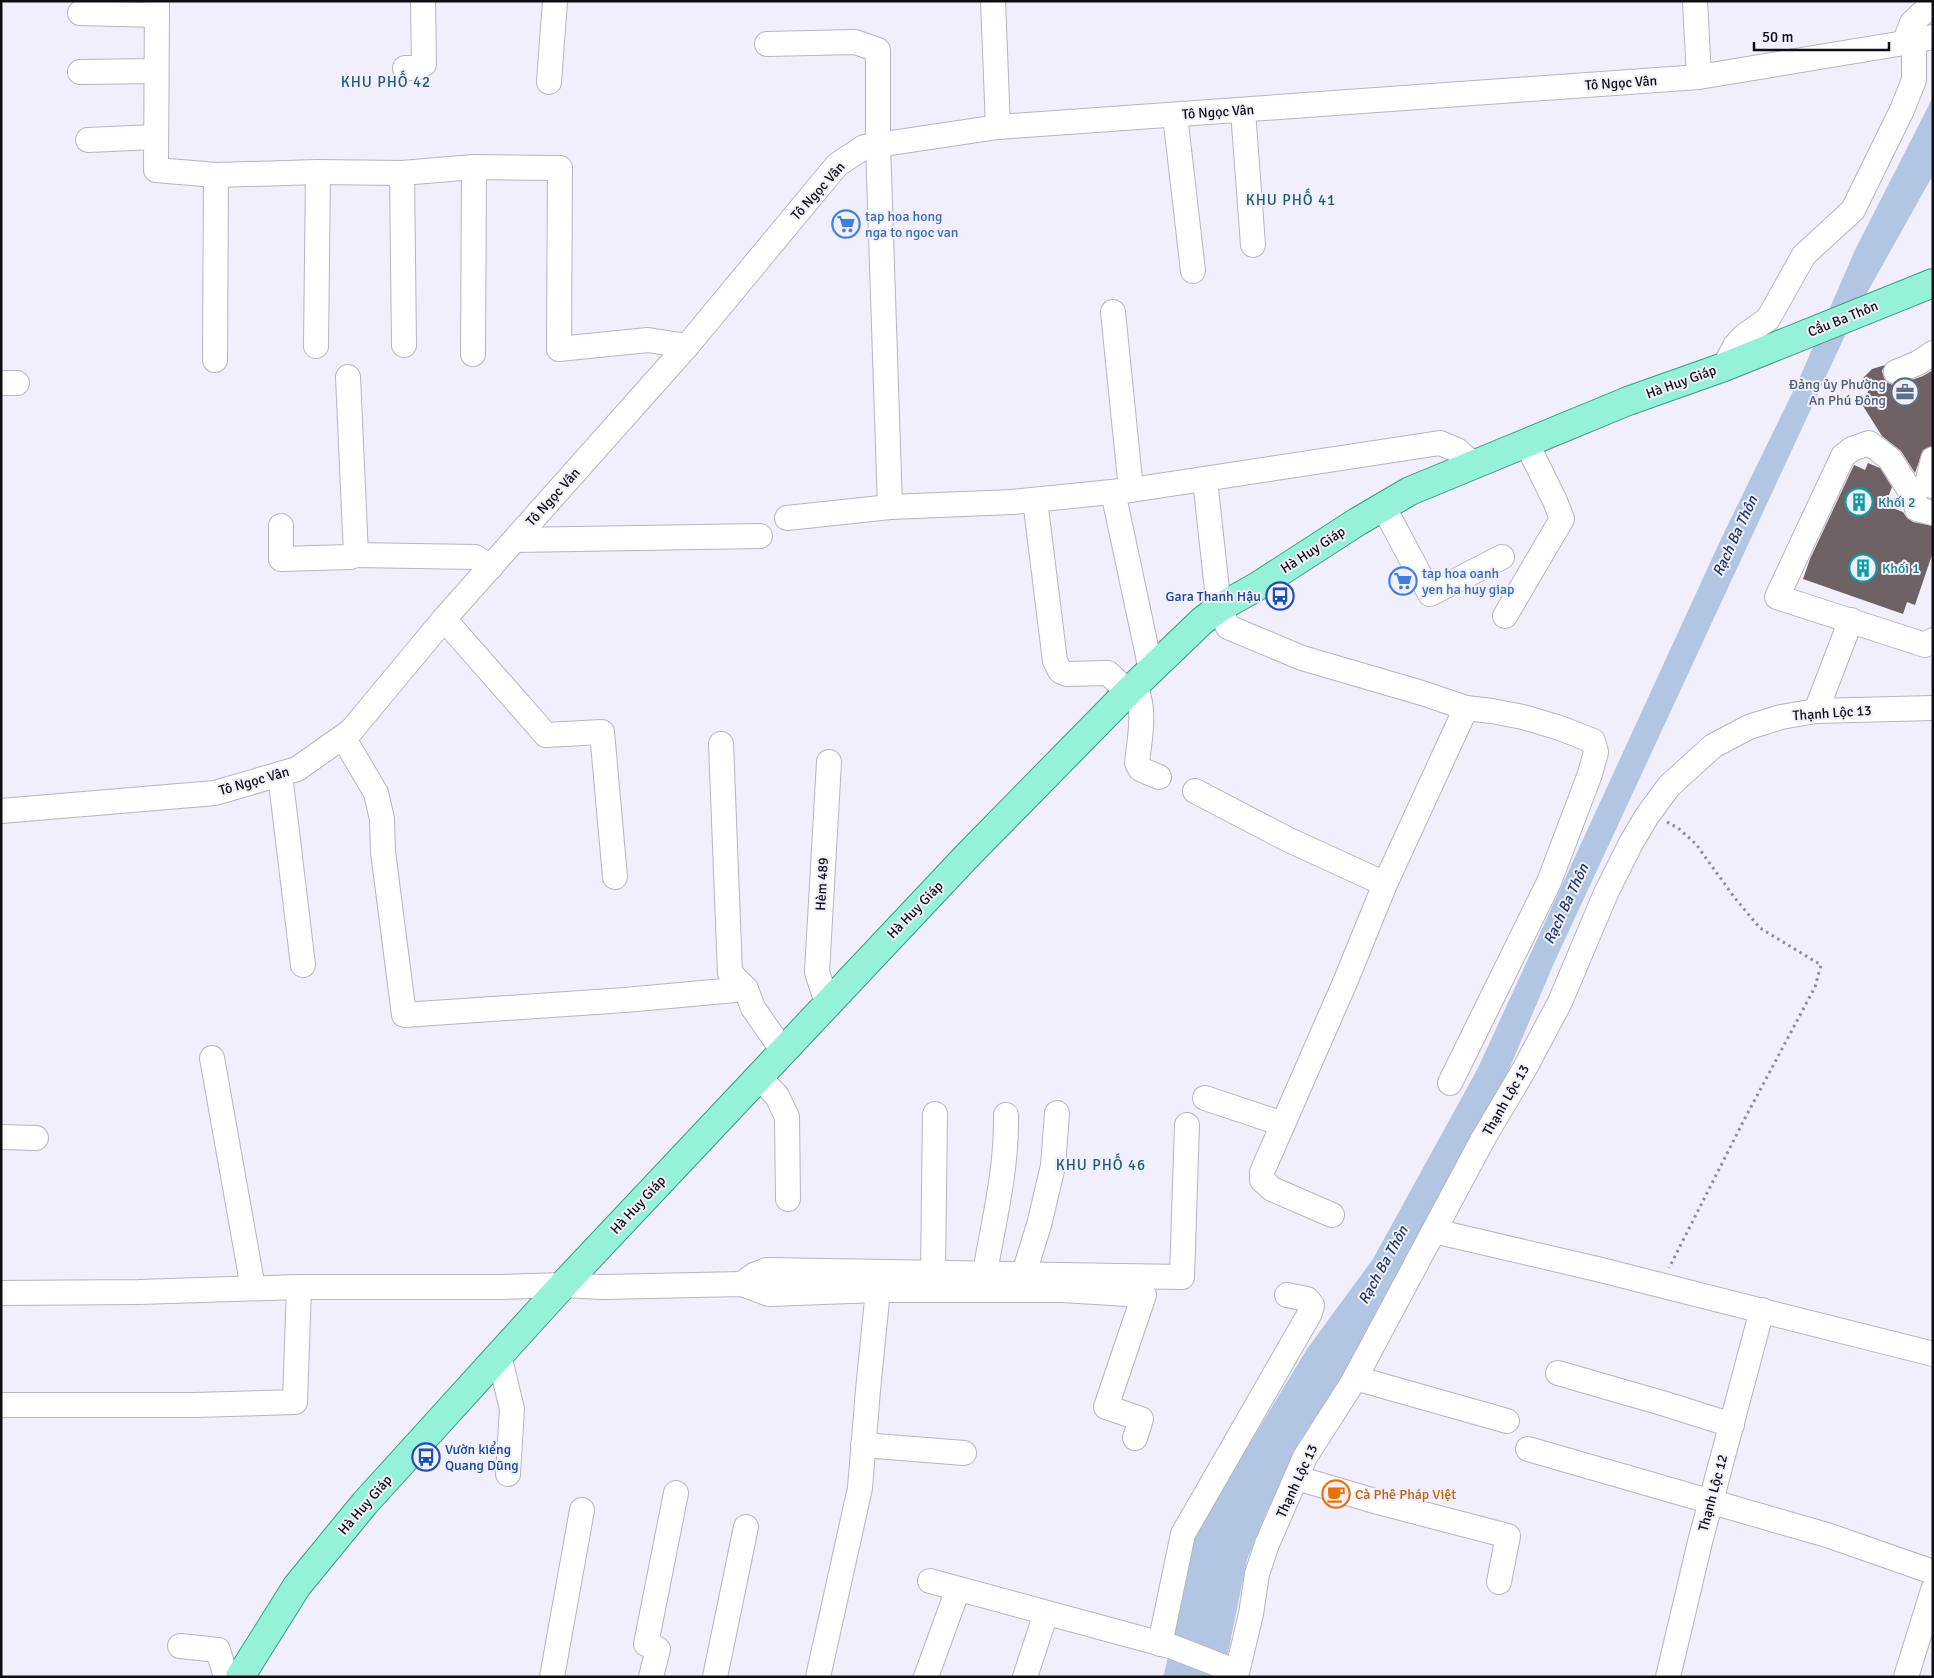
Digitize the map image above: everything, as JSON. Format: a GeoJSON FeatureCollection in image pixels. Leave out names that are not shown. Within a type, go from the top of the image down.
{"type":"FeatureCollection","features":[{"type":"Feature","properties":{"kind":"main road","name":"Cầu Ba Thôn"},"geometry":{"type":"LineString","coordinates":[[1754,354],[1933,283]]}},
{"type":"Feature","properties":{"kind":"main road","name":"Hà Huy Giáp"},"geometry":{"type":"LineString","coordinates":[[240,1677],[297,1586],[365,1503],[499,1355],[967,856],[1138,682],[1202,621],[1219,608],[1258,586],[1383,506],[1410,491],[1628,401],[1724,367],[1754,354]]}},
{"type":"Feature","properties":{"kind":"street"},"geometry":{"type":"LineString","coordinates":[[405,68],[415,68],[424,64],[423,1]]}},
{"type":"Feature","properties":{"kind":"street"},"geometry":{"type":"LineString","coordinates":[[549,82],[555,1]]}},
{"type":"Feature","properties":{"kind":"street"},"geometry":{"type":"LineString","coordinates":[[992,1],[998,127]]}},
{"type":"Feature","properties":{"kind":"street"},"geometry":{"type":"LineString","coordinates":[[1695,1],[1699,77]]}},
{"type":"Feature","properties":{"kind":"street"},"geometry":{"type":"LineString","coordinates":[[1724,367],[1735,346],[1744,336],[1768,319],[1804,255],[1853,210],[1902,110],[1914,80],[1917,40],[1912,23],[1933,2]]}},
{"type":"Feature","properties":{"kind":"street"},"geometry":{"type":"LineString","coordinates":[[80,13],[157,8],[156,170],[216,175],[318,172],[402,173],[474,167],[560,168],[559,348],[648,340],[686,346]]}},
{"type":"Feature","properties":{"kind":"street","name":"Tô Ngọc Vân"},"geometry":{"type":"LineString","coordinates":[[1,811],[215,793],[297,769],[351,731],[444,619],[686,346],[837,166],[864,147],[998,127],[1699,77],[1917,40]]}},
{"type":"Feature","properties":{"kind":"street"},"geometry":{"type":"LineString","coordinates":[[767,44],[855,42],[878,50],[878,145],[890,507]]}},
{"type":"Feature","properties":{"kind":"street"},"geometry":{"type":"LineString","coordinates":[[80,72],[156,71]]}},
{"type":"Feature","properties":{"kind":"street"},"geometry":{"type":"LineString","coordinates":[[1243,111],[1253,244]]}},
{"type":"Feature","properties":{"kind":"street"},"geometry":{"type":"LineString","coordinates":[[1175,115],[1192,271]]}},
{"type":"Feature","properties":{"kind":"street"},"geometry":{"type":"LineString","coordinates":[[88,140],[155,138]]}},
{"type":"Feature","properties":{"kind":"street"},"geometry":{"type":"LineString","coordinates":[[474,167],[474,354]]}},
{"type":"Feature","properties":{"kind":"street"},"geometry":{"type":"LineString","coordinates":[[316,346],[318,172]]}},
{"type":"Feature","properties":{"kind":"street"},"geometry":{"type":"LineString","coordinates":[[402,173],[404,345]]}},
{"type":"Feature","properties":{"kind":"street"},"geometry":{"type":"LineString","coordinates":[[214,360],[216,175]]}},
{"type":"Feature","properties":{"kind":"street"},"geometry":{"type":"LineString","coordinates":[[1113,312],[1122,491],[1142,711],[1137,763],[1140,769],[1159,777]]}},
{"type":"Feature","properties":{"kind":"street"},"geometry":{"type":"LineString","coordinates":[[1896,372],[1918,363],[1933,353]]}},
{"type":"Feature","properties":{"kind":"street"},"geometry":{"type":"LineString","coordinates":[[348,377],[356,555]]}},
{"type":"Feature","properties":{"kind":"street"},"geometry":{"type":"LineString","coordinates":[[1505,616],[1562,519],[1526,442]]}},
{"type":"Feature","properties":{"kind":"street"},"geometry":{"type":"LineString","coordinates":[[787,518],[890,507],[1035,500],[1122,491],[1205,480],[1440,443],[1457,450],[1474,464]]}},
{"type":"Feature","properties":{"kind":"street"},"geometry":{"type":"LineString","coordinates":[[1933,513],[1917,509],[1914,498],[1890,459],[1869,443],[1852,449],[1843,456],[1777,597],[1924,645],[1933,640]]}},
{"type":"Feature","properties":{"kind":"street"},"geometry":{"type":"LineString","coordinates":[[1933,459],[1926,484],[1933,486]]}},
{"type":"Feature","properties":{"kind":"street"},"geometry":{"type":"LineString","coordinates":[[1205,480],[1219,608],[1228,627],[1293,654],[1466,708],[1523,717],[1593,740],[1596,752],[1590,774],[1549,882],[1450,1083]]}},
{"type":"Feature","properties":{"kind":"street"},"geometry":{"type":"LineString","coordinates":[[1035,500],[1055,661],[1060,671],[1068,674],[1108,673],[1138,682]]}},
{"type":"Feature","properties":{"kind":"street"},"geometry":{"type":"LineString","coordinates":[[1383,506],[1430,594],[1502,557]]}},
{"type":"Feature","properties":{"kind":"street"},"geometry":{"type":"LineString","coordinates":[[281,526],[281,559],[350,557],[356,555],[475,557],[490,567]]}},
{"type":"Feature","properties":{"kind":"street"},"geometry":{"type":"LineString","coordinates":[[515,540],[760,536]]}},
{"type":"Feature","properties":{"kind":"street"},"geometry":{"type":"LineString","coordinates":[[444,619],[546,736],[602,732],[615,877]]}},
{"type":"Feature","properties":{"kind":"street"},"geometry":{"type":"LineString","coordinates":[[1816,711],[1851,620]]}},
{"type":"Feature","properties":{"kind":"street"},"geometry":{"type":"LineString","coordinates":[[1332,1215],[1272,1189],[1262,1180],[1262,1172],[1346,980],[1385,884],[1466,708]]}},
{"type":"Feature","properties":{"kind":"street","name":"Thạnh Lộc 13"},"geometry":{"type":"LineString","coordinates":[[1234,1673],[1251,1614],[1257,1574],[1267,1544],[1305,1457],[1355,1378],[1483,1139],[1525,1068],[1560,1002],[1606,893],[1647,816],[1669,786],[1713,746],[1748,727],[1781,717],[1816,711],[1933,708]]}},
{"type":"Feature","properties":{"kind":"street"},"geometry":{"type":"LineString","coordinates":[[343,737],[376,793],[382,819],[383,852],[404,1014],[430,1014],[615,1001],[746,989]]}},
{"type":"Feature","properties":{"kind":"street"},"geometry":{"type":"LineString","coordinates":[[722,744],[730,973],[746,989],[753,1008],[783,1051]]}},
{"type":"Feature","properties":{"kind":"street","name":"Hèm 489"},"geometry":{"type":"LineString","coordinates":[[827,1004],[817,972],[829,762]]}},
{"type":"Feature","properties":{"kind":"street"},"geometry":{"type":"LineString","coordinates":[[280,774],[303,966]]}},
{"type":"Feature","properties":{"kind":"street"},"geometry":{"type":"LineString","coordinates":[[1195,792],[1287,839],[1385,884]]}},
{"type":"Feature","properties":{"kind":"street"},"geometry":{"type":"LineString","coordinates":[[212,1058],[253,1288]]}},
{"type":"Feature","properties":{"kind":"street"},"geometry":{"type":"LineString","coordinates":[[759,1077],[777,1096],[787,1117],[788,1199]]}},
{"type":"Feature","properties":{"kind":"street"},"geometry":{"type":"LineString","coordinates":[[1205,1098],[1283,1124]]}},
{"type":"Feature","properties":{"kind":"street"},"geometry":{"type":"LineString","coordinates":[[933,1271],[935,1114]]}},
{"type":"Feature","properties":{"kind":"street"},"geometry":{"type":"LineString","coordinates":[[1024,1273],[1039,1225],[1053,1166],[1057,1114]]}},
{"type":"Feature","properties":{"kind":"street"},"geometry":{"type":"LineString","coordinates":[[985,1272],[1002,1174],[1006,1116]]}},
{"type":"Feature","properties":{"kind":"street"},"geometry":{"type":"LineString","coordinates":[[742,1284],[754,1275],[767,1270],[933,1271],[1182,1277],[1187,1124]]}},
{"type":"Feature","properties":{"kind":"street"},"geometry":{"type":"LineString","coordinates":[[1,1137],[36,1138]]}},
{"type":"Feature","properties":{"kind":"street"},"geometry":{"type":"LineString","coordinates":[[1434,1232],[1661,1285],[1933,1354]]}},
{"type":"Feature","properties":{"kind":"street"},"geometry":{"type":"LineString","coordinates":[[1,1292],[138,1292],[299,1287],[501,1287],[563,1285],[602,1288],[742,1284],[769,1294],[878,1290],[1062,1290],[1144,1295],[1106,1407],[1141,1419],[1135,1438]]}},
{"type":"Feature","properties":{"kind":"street"},"geometry":{"type":"LineString","coordinates":[[1,1405],[194,1405],[295,1402],[299,1287]]}},
{"type":"Feature","properties":{"kind":"street"},"geometry":{"type":"LineString","coordinates":[[818,1677],[860,1488],[878,1290]]}},
{"type":"Feature","properties":{"kind":"street"},"geometry":{"type":"LineString","coordinates":[[1166,1645],[1183,1534],[1310,1313],[1312,1305],[1307,1299],[1287,1295]]}},
{"type":"Feature","properties":{"kind":"street","name":"Thạnh Lộc 12"},"geometry":{"type":"LineString","coordinates":[[1668,1677],[1711,1503],[1762,1310]]}},
{"type":"Feature","properties":{"kind":"street"},"geometry":{"type":"LineString","coordinates":[[499,1355],[512,1409],[508,1474]]}},
{"type":"Feature","properties":{"kind":"street"},"geometry":{"type":"LineString","coordinates":[[1558,1373],[1662,1402],[1732,1425]]}},
{"type":"Feature","properties":{"kind":"street"},"geometry":{"type":"LineString","coordinates":[[1355,1378],[1507,1421]]}},
{"type":"Feature","properties":{"kind":"street"},"geometry":{"type":"LineString","coordinates":[[864,1445],[964,1453]]}},
{"type":"Feature","properties":{"kind":"street"},"geometry":{"type":"LineString","coordinates":[[1528,1449],[1827,1535],[1933,1572]]}},
{"type":"Feature","properties":{"kind":"street"},"geometry":{"type":"LineString","coordinates":[[1297,1478],[1378,1502],[1508,1536],[1498,1582]]}},
{"type":"Feature","properties":{"kind":"street"},"geometry":{"type":"LineString","coordinates":[[651,1677],[658,1649],[646,1644],[676,1493]]}},
{"type":"Feature","properties":{"kind":"street"},"geometry":{"type":"LineString","coordinates":[[552,1677],[582,1510]]}},
{"type":"Feature","properties":{"kind":"street"},"geometry":{"type":"LineString","coordinates":[[715,1677],[746,1527]]}},
{"type":"Feature","properties":{"kind":"street"},"geometry":{"type":"LineString","coordinates":[[930,1582],[1166,1645],[1234,1673]]}},
{"type":"Feature","properties":{"kind":"street"},"geometry":{"type":"LineString","coordinates":[[926,1677],[958,1589]]}},
{"type":"Feature","properties":{"kind":"street"},"geometry":{"type":"LineString","coordinates":[[1906,1677],[1933,1590]]}},
{"type":"Feature","properties":{"kind":"street"},"geometry":{"type":"LineString","coordinates":[[1026,1677],[1046,1613]]}},
{"type":"Feature","properties":{"kind":"street"},"geometry":{"type":"LineString","coordinates":[[180,1646],[218,1650],[226,1677]]}},
{"type":"Feature","properties":{"kind":"path"},"geometry":{"type":"LineString","coordinates":[[1647,816],[1659,818],[1678,828],[1696,844],[1760,928],[1821,965],[1815,987],[1743,1122],[1661,1285]]}},
{"type":"Feature","properties":{"kind":"water","name":"Rạch Ba Thôn"},"geometry":{"type":"Polygon","coordinates":[[[1933,97],[1933,175],[1854,316],[1554,963],[1496,1100],[1434,1229],[1317,1421],[1267,1511],[1247,1560],[1223,1677],[1163,1677],[1180,1611],[1185,1564],[1199,1527],[1307,1349],[1373,1259],[1478,1068],[1721,539],[1800,377],[1855,250],[1933,97]]]}},
{"type":"Feature","properties":{"kind":"building"},"geometry":{"type":"Polygon","coordinates":[[[1885,365],[1882,371],[1884,378],[1888,383],[1895,386],[1923,376],[1933,370],[1933,446],[1923,450],[1915,473],[1901,451],[1882,436],[1863,406],[1870,385],[1863,378],[1872,369],[1885,365]]]}},
{"type":"Feature","properties":{"kind":"building"},"geometry":{"type":"Polygon","coordinates":[[[1868,463],[1880,468],[1892,487],[1885,505],[1903,512],[1913,522],[1933,526],[1933,552],[1915,605],[1907,602],[1903,614],[1803,579],[1810,559],[1854,465],[1865,470],[1868,463]]]}},
{"type":"Feature","properties":{"kind":"place","name":"tap hoa hong nga to ngoc van"},"geometry":{"type":"Point","coordinates":[846,224]}},
{"type":"Feature","properties":{"kind":"place","name":"Đảng ủy Phường An Phú Đông"},"geometry":{"type":"Point","coordinates":[1905,392]}},
{"type":"Feature","properties":{"kind":"place","name":"Khối 2"},"geometry":{"type":"Point","coordinates":[1859,502]}},
{"type":"Feature","properties":{"kind":"place","name":"Khối 1"},"geometry":{"type":"Point","coordinates":[1863,568]}},
{"type":"Feature","properties":{"kind":"place","name":"tap hoa oanh yen ha huy giap"},"geometry":{"type":"Point","coordinates":[1403,581]}},
{"type":"Feature","properties":{"kind":"place","name":"Gara Thanh Hậu"},"geometry":{"type":"Point","coordinates":[1280,596]}},
{"type":"Feature","properties":{"kind":"place","name":"Vườn kiểng Quang Dũng"},"geometry":{"type":"Point","coordinates":[426,1457]}},
{"type":"Feature","properties":{"kind":"place","name":"Cà Phê Pháp Việt"},"geometry":{"type":"Point","coordinates":[1336,1494]}},
{"type":"Feature","properties":{"kind":"district","name":"KHU PHỐ 42"},"geometry":{"type":"Point","coordinates":[386,82]}},
{"type":"Feature","properties":{"kind":"district","name":"KHU PHỐ 41"},"geometry":{"type":"Point","coordinates":[1291,200]}},
{"type":"Feature","properties":{"kind":"district","name":"KHU PHỐ 46"},"geometry":{"type":"Point","coordinates":[1101,1165]}}]}
